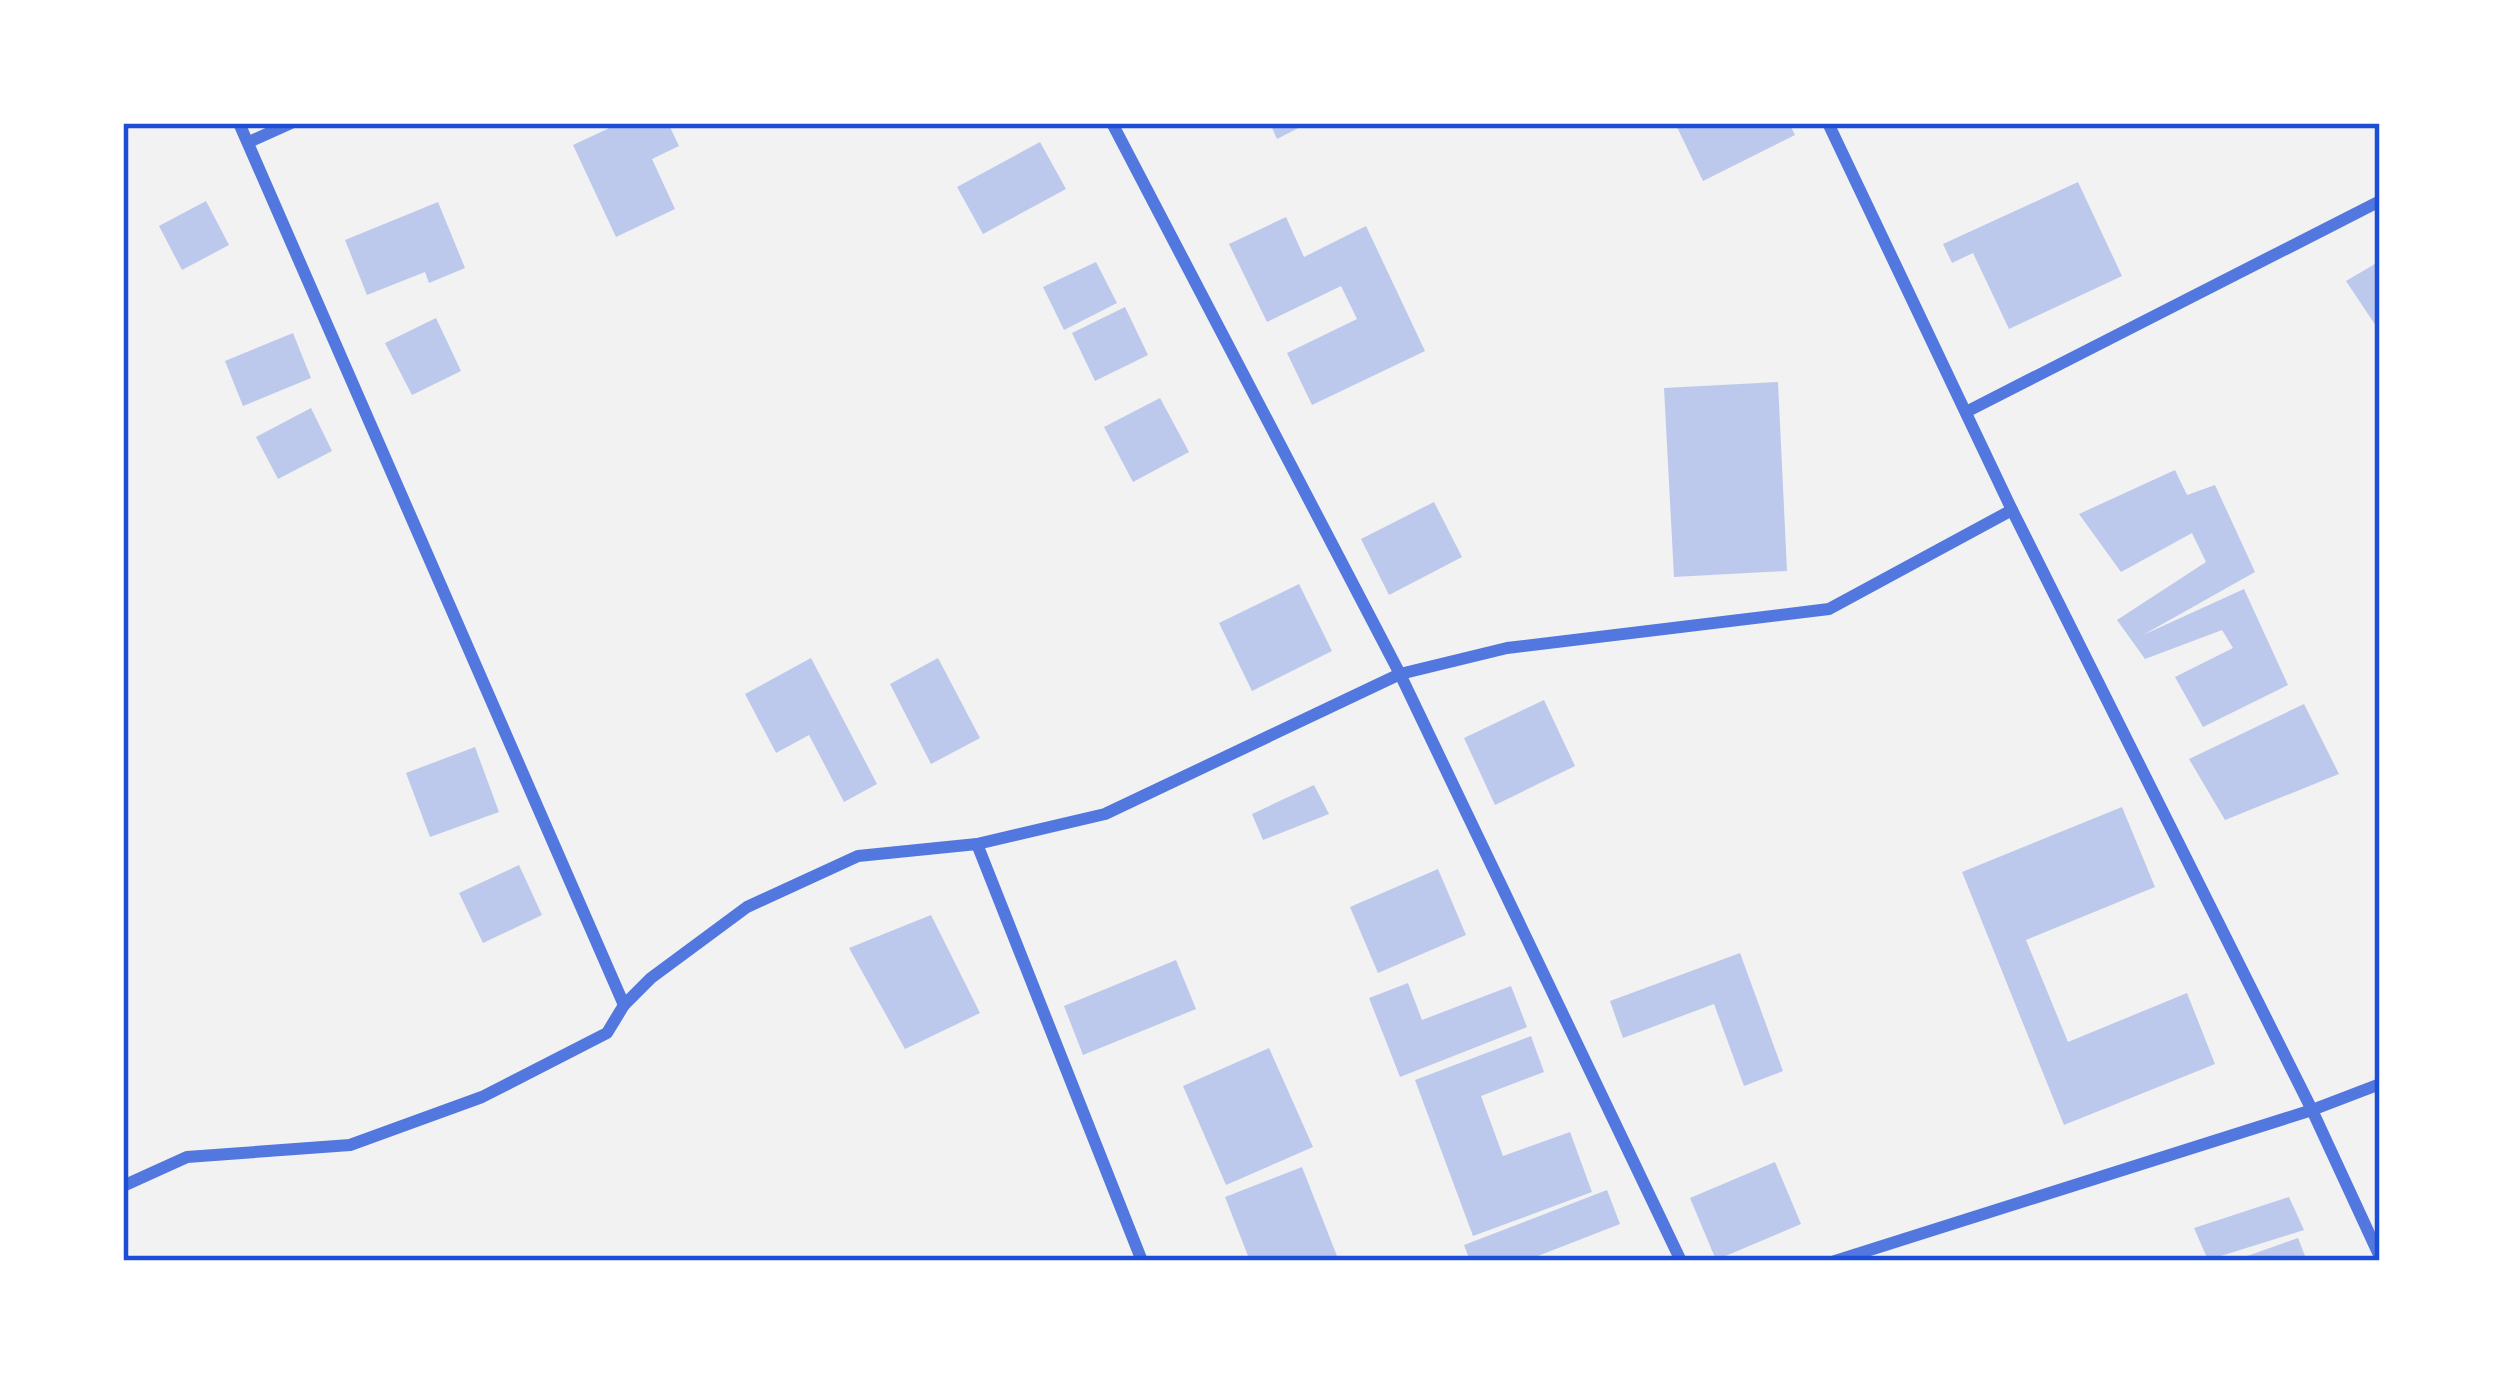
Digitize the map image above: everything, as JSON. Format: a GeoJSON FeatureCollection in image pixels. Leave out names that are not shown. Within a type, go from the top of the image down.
{"type":"FeatureCollection","features":[{"type":"Feature","properties":{"kind":"street"},"geometry":{"type":"LineString","coordinates":[[239,123],[624,1005]]}},
{"type":"Feature","properties":{"kind":"street"},"geometry":{"type":"LineString","coordinates":[[248,142],[291,123]]}},
{"type":"Feature","properties":{"kind":"street"},"geometry":{"type":"LineString","coordinates":[[1112,123],[1400,674],[1682,1261]]}},
{"type":"Feature","properties":{"kind":"street"},"geometry":{"type":"LineString","coordinates":[[1828,123],[2012,510],[2312,1110],[2380,1257]]}},
{"type":"Feature","properties":{"kind":"street"},"geometry":{"type":"LineString","coordinates":[[1966,412],[2380,201]]}},
{"type":"Feature","properties":{"kind":"street"},"geometry":{"type":"LineString","coordinates":[[123,1186],[188,1157],[350,1144],[482,1097],[607,1033],[624,1005],[651,978],[747,907],[858,856],[977,844],[1105,814],[1400,674],[1507,648],[1829,609],[2012,510]]}},
{"type":"Feature","properties":{"kind":"street"},"geometry":{"type":"LineString","coordinates":[[977,844],[1142,1261]]}},
{"type":"Feature","properties":{"kind":"street"},"geometry":{"type":"LineString","coordinates":[[1835,1261],[2312,1110],[2380,1084]]}},
{"type":"Feature","properties":{"kind":"building"},"geometry":{"type":"Polygon","coordinates":[[[620,123],[668,123],[679,146],[652,159],[675,209],[616,237],[573,145],[620,123]]]}},
{"type":"Feature","properties":{"kind":"building"},"geometry":{"type":"Polygon","coordinates":[[[1270,123],[1308,123],[1277,139],[1270,123]]]}},
{"type":"Feature","properties":{"kind":"building"},"geometry":{"type":"Polygon","coordinates":[[[1675,123],[1789,123],[1795,135],[1703,181],[1675,123]]]}},
{"type":"Feature","properties":{"kind":"building"},"geometry":{"type":"Polygon","coordinates":[[[1040,142],[1066,189],[983,234],[957,187],[1040,142]]]}},
{"type":"Feature","properties":{"kind":"building"},"geometry":{"type":"Polygon","coordinates":[[[2078,182],[2122,276],[2009,329],[1973,253],[1952,263],[1943,244],[2078,182]]]}},
{"type":"Feature","properties":{"kind":"building"},"geometry":{"type":"Polygon","coordinates":[[[206,201],[229,245],[182,270],[159,226],[206,201]]]}},
{"type":"Feature","properties":{"kind":"building"},"geometry":{"type":"Polygon","coordinates":[[[438,202],[465,268],[429,283],[425,272],[367,295],[345,240],[438,202]]]}},
{"type":"Feature","properties":{"kind":"building"},"geometry":{"type":"Polygon","coordinates":[[[1286,217],[1304,257],[1366,226],[1425,351],[1312,405],[1287,353],[1357,319],[1341,286],[1267,322],[1229,244],[1286,217]]]}},
{"type":"Feature","properties":{"kind":"building"},"geometry":{"type":"Polygon","coordinates":[[[2380,261],[2380,332],[2346,281],[2380,261]]]}},
{"type":"Feature","properties":{"kind":"building"},"geometry":{"type":"Polygon","coordinates":[[[1096,262],[1117,303],[1064,330],[1043,287],[1096,262]]]}},
{"type":"Feature","properties":{"kind":"building"},"geometry":{"type":"Polygon","coordinates":[[[1125,307],[1148,355],[1095,381],[1072,333],[1125,307]]]}},
{"type":"Feature","properties":{"kind":"building"},"geometry":{"type":"Polygon","coordinates":[[[436,318],[461,371],[412,395],[385,343],[436,318]]]}},
{"type":"Feature","properties":{"kind":"building"},"geometry":{"type":"Polygon","coordinates":[[[293,333],[311,378],[243,406],[225,361],[293,333]]]}},
{"type":"Feature","properties":{"kind":"building"},"geometry":{"type":"Polygon","coordinates":[[[1778,382],[1787,571],[1674,577],[1664,388],[1778,382]]]}},
{"type":"Feature","properties":{"kind":"building"},"geometry":{"type":"Polygon","coordinates":[[[1160,398],[1189,452],[1133,482],[1104,427],[1160,398]]]}},
{"type":"Feature","properties":{"kind":"building"},"geometry":{"type":"Polygon","coordinates":[[[311,408],[332,451],[278,479],[256,437],[311,408]]]}},
{"type":"Feature","properties":{"kind":"building"},"geometry":{"type":"Polygon","coordinates":[[[2175,470],[2187,495],[2215,485],[2255,572],[2143,635],[2244,589],[2288,685],[2203,727],[2175,677],[2233,648],[2222,630],[2145,659],[2117,620],[2206,562],[2192,533],[2121,572],[2079,514],[2175,470]]]}},
{"type":"Feature","properties":{"kind":"building"},"geometry":{"type":"Polygon","coordinates":[[[1434,502],[1462,557],[1389,595],[1361,539],[1434,502]]]}},
{"type":"Feature","properties":{"kind":"building"},"geometry":{"type":"Polygon","coordinates":[[[1299,584],[1332,651],[1252,691],[1219,623],[1299,584]]]}},
{"type":"Feature","properties":{"kind":"building"},"geometry":{"type":"Polygon","coordinates":[[[811,658],[877,784],[844,802],[809,735],[776,753],[745,694],[811,658]]]}},
{"type":"Feature","properties":{"kind":"building"},"geometry":{"type":"Polygon","coordinates":[[[938,658],[980,738],[931,764],[890,684],[938,658]]]}},
{"type":"Feature","properties":{"kind":"building"},"geometry":{"type":"Polygon","coordinates":[[[1544,700],[1575,766],[1495,805],[1464,738],[1544,700]]]}},
{"type":"Feature","properties":{"kind":"building"},"geometry":{"type":"Polygon","coordinates":[[[2304,704],[2339,774],[2225,820],[2189,759],[2304,704]]]}},
{"type":"Feature","properties":{"kind":"building"},"geometry":{"type":"Polygon","coordinates":[[[475,747],[499,812],[430,837],[406,773],[475,747]]]}},
{"type":"Feature","properties":{"kind":"building"},"geometry":{"type":"Polygon","coordinates":[[[1314,785],[1329,814],[1263,840],[1252,814],[1314,785]]]}},
{"type":"Feature","properties":{"kind":"building"},"geometry":{"type":"Polygon","coordinates":[[[2122,807],[2155,887],[2026,940],[2068,1042],[2187,993],[2215,1064],[2064,1125],[1962,872],[2122,807]]]}},
{"type":"Feature","properties":{"kind":"building"},"geometry":{"type":"Polygon","coordinates":[[[519,865],[542,915],[483,943],[459,893],[519,865]]]}},
{"type":"Feature","properties":{"kind":"building"},"geometry":{"type":"Polygon","coordinates":[[[1438,869],[1466,935],[1378,973],[1350,907],[1438,869]]]}},
{"type":"Feature","properties":{"kind":"building"},"geometry":{"type":"Polygon","coordinates":[[[931,915],[980,1013],[905,1049],[849,948],[931,915]]]}},
{"type":"Feature","properties":{"kind":"building"},"geometry":{"type":"Polygon","coordinates":[[[1740,953],[1783,1071],[1744,1086],[1714,1004],[1623,1038],[1610,1001],[1740,953]]]}},
{"type":"Feature","properties":{"kind":"building"},"geometry":{"type":"Polygon","coordinates":[[[1176,960],[1196,1009],[1083,1055],[1064,1006],[1176,960]]]}},
{"type":"Feature","properties":{"kind":"building"},"geometry":{"type":"Polygon","coordinates":[[[1408,983],[1422,1020],[1511,986],[1527,1027],[1400,1077],[1369,998],[1408,983]]]}},
{"type":"Feature","properties":{"kind":"building"},"geometry":{"type":"Polygon","coordinates":[[[1531,1036],[1544,1072],[1481,1096],[1503,1156],[1570,1132],[1592,1192],[1473,1236],[1415,1080],[1531,1036]]]}},
{"type":"Feature","properties":{"kind":"building"},"geometry":{"type":"Polygon","coordinates":[[[1269,1048],[1313,1147],[1226,1185],[1183,1086],[1269,1048]]]}},
{"type":"Feature","properties":{"kind":"building"},"geometry":{"type":"Polygon","coordinates":[[[1775,1162],[1801,1224],[1716,1260],[1690,1198],[1775,1162]]]}},
{"type":"Feature","properties":{"kind":"building"},"geometry":{"type":"Polygon","coordinates":[[[1302,1167],[1337,1256],[1324,1261],[1250,1261],[1225,1197],[1302,1167]]]}},
{"type":"Feature","properties":{"kind":"building"},"geometry":{"type":"Polygon","coordinates":[[[1607,1190],[1620,1224],[1525,1261],[1470,1261],[1464,1245],[1607,1190]]]}},
{"type":"Feature","properties":{"kind":"building"},"geometry":{"type":"Polygon","coordinates":[[[2289,1197],[2304,1230],[2208,1260],[2194,1228],[2289,1197]]]}},
{"type":"Feature","properties":{"kind":"building"},"geometry":{"type":"Polygon","coordinates":[[[2298,1238],[2307,1261],[2236,1261],[2236,1260],[2298,1238]]]}}]}
